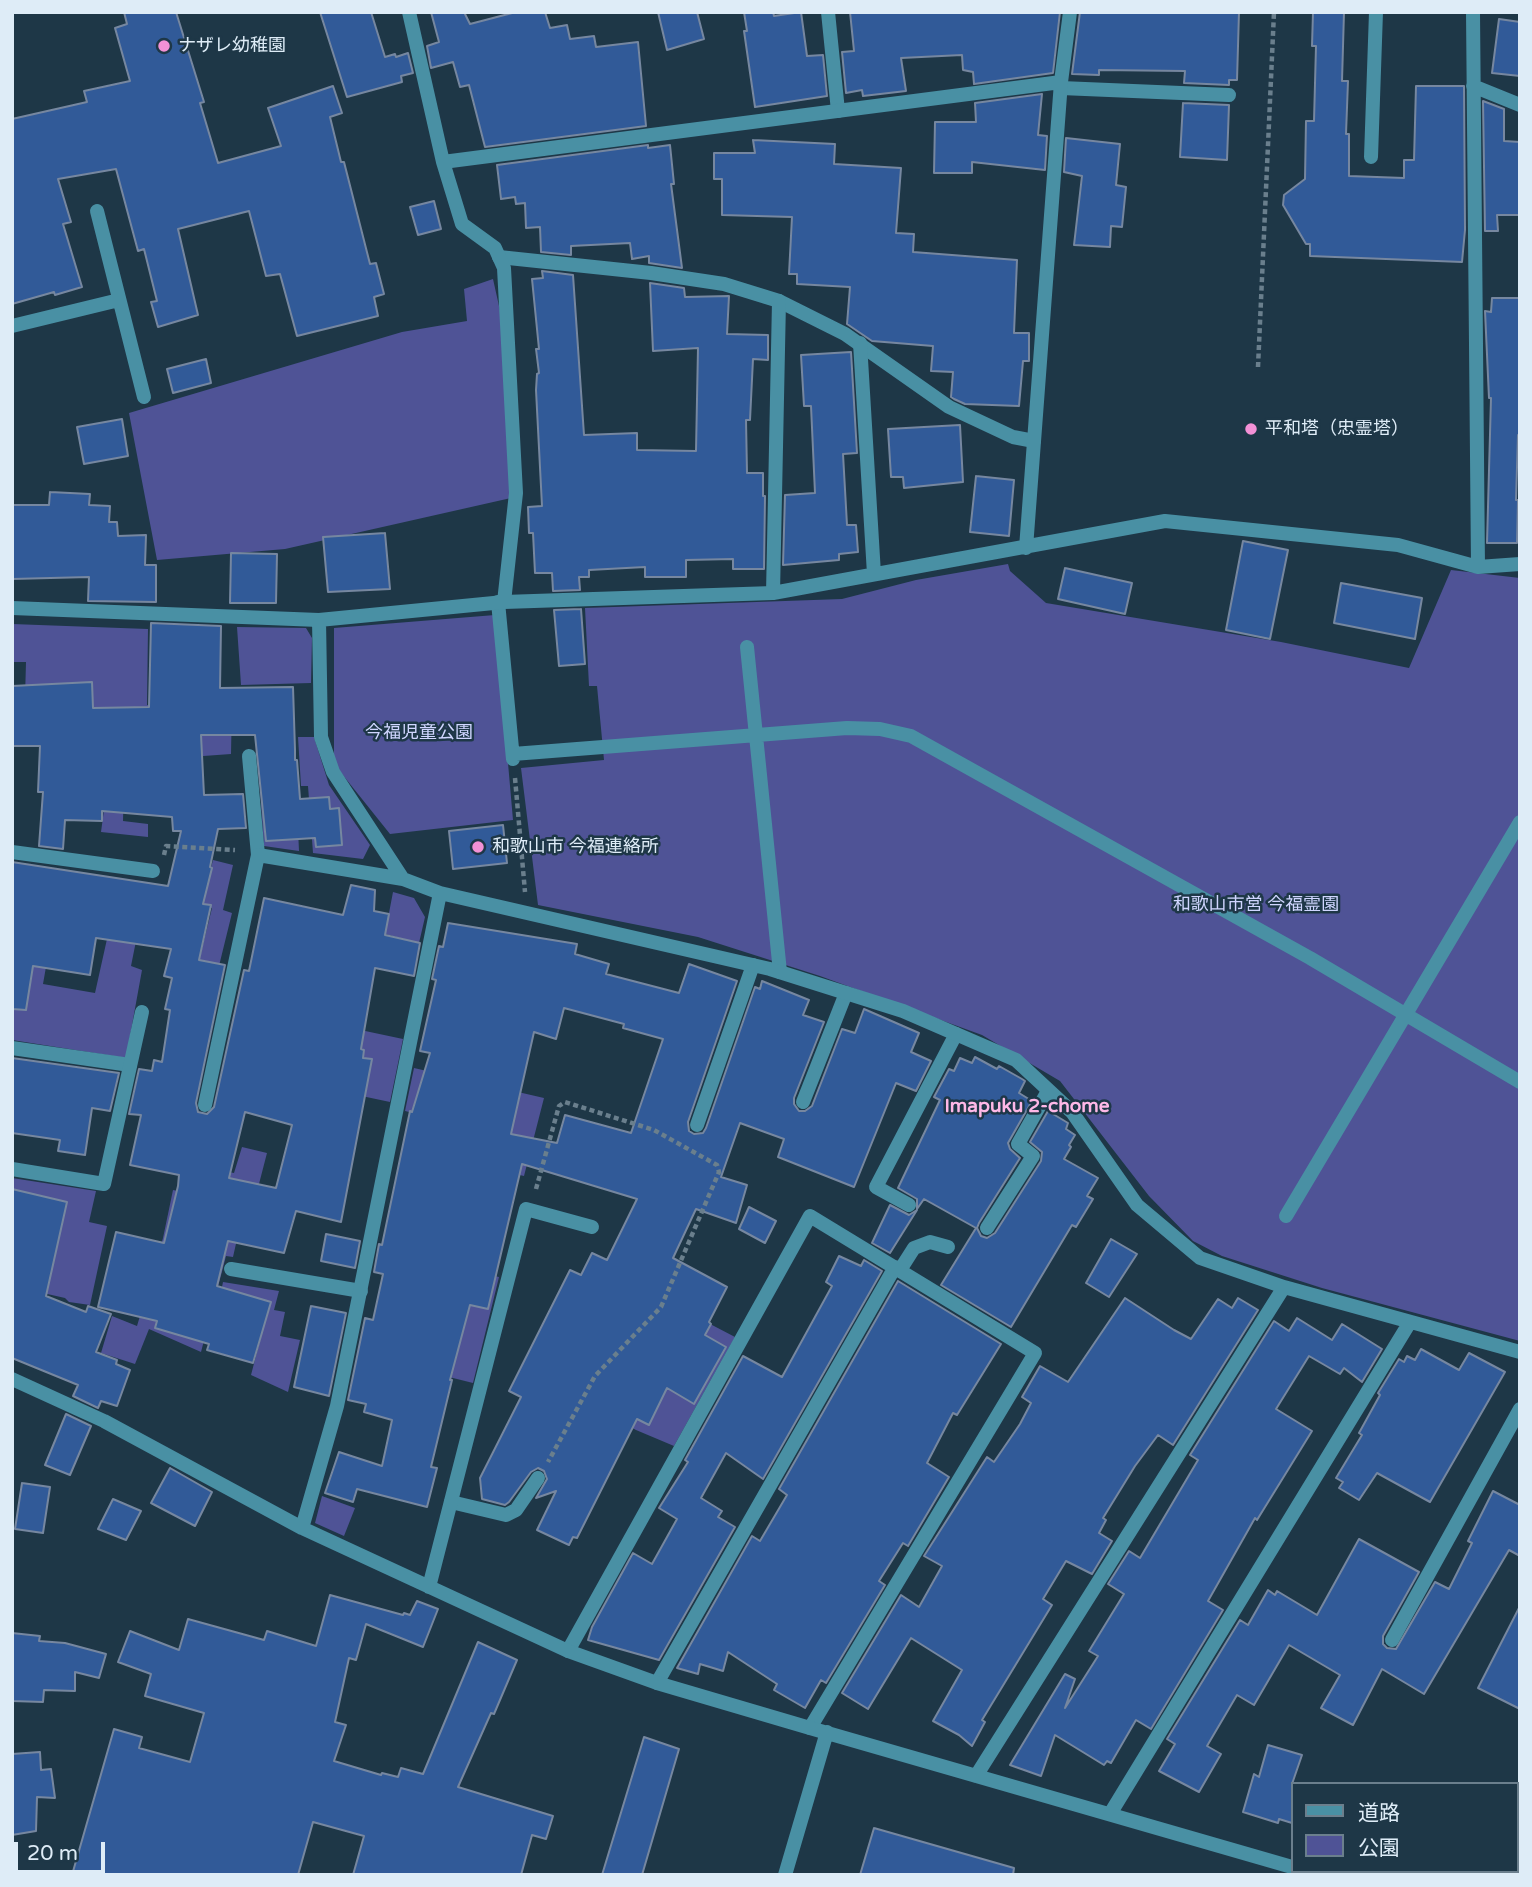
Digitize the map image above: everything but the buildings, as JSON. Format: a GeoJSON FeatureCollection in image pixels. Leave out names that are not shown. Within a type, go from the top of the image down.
{"type":"FeatureCollection","features":[{"type":"Feature","properties":{"kind":"street"},"geometry":{"type":"LineString","coordinates":[[410,12],[443,162],[462,224],[495,248],[504,268],[516,493],[501,602],[513,756],[847,728],[880,729],[911,736],[1310,958],[1520,1082]]}},
{"type":"Feature","properties":{"kind":"street"},"geometry":{"type":"LineString","coordinates":[[828,12],[838,111]]}},
{"type":"Feature","properties":{"kind":"street"},"geometry":{"type":"LineString","coordinates":[[1026,548],[1061,85],[1070,12]]}},
{"type":"Feature","properties":{"kind":"street"},"geometry":{"type":"LineString","coordinates":[[1371,157],[1376,12]]}},
{"type":"Feature","properties":{"kind":"street"},"geometry":{"type":"LineString","coordinates":[[1473,12],[1478,567]]}},
{"type":"Feature","properties":{"kind":"street"},"geometry":{"type":"LineString","coordinates":[[443,162],[1061,85],[1229,94]]}},
{"type":"Feature","properties":{"kind":"street"},"geometry":{"type":"LineString","coordinates":[[1473,86],[1520,105]]}},
{"type":"Feature","properties":{"kind":"street"},"geometry":{"type":"LineString","coordinates":[[96,211],[144,397]]}},
{"type":"Feature","properties":{"kind":"street"},"geometry":{"type":"LineString","coordinates":[[499,257],[652,273],[724,284],[779,302],[860,344],[949,407],[1013,437],[1034,441]]}},
{"type":"Feature","properties":{"kind":"street"},"geometry":{"type":"LineString","coordinates":[[12,326],[119,300]]}},
{"type":"Feature","properties":{"kind":"street"},"geometry":{"type":"LineString","coordinates":[[773,593],[779,302]]}},
{"type":"Feature","properties":{"kind":"street"},"geometry":{"type":"LineString","coordinates":[[860,344],[874,574]]}},
{"type":"Feature","properties":{"kind":"street"},"geometry":{"type":"LineString","coordinates":[[12,608],[319,620],[501,602],[773,593],[1165,521],[1398,545],[1478,567],[1520,564]]}},
{"type":"Feature","properties":{"kind":"street"},"geometry":{"type":"LineString","coordinates":[[319,620],[321,737],[333,772],[403,879]]}},
{"type":"Feature","properties":{"kind":"street"},"geometry":{"type":"LineString","coordinates":[[747,647],[780,972]]}},
{"type":"Feature","properties":{"kind":"street"},"geometry":{"type":"LineString","coordinates":[[205,1105],[257,853],[248,756]]}},
{"type":"Feature","properties":{"kind":"street"},"geometry":{"type":"LineString","coordinates":[[1286,1216],[1520,822]]}},
{"type":"Feature","properties":{"kind":"street"},"geometry":{"type":"LineString","coordinates":[[12,852],[153,870]]}},
{"type":"Feature","properties":{"kind":"street"},"geometry":{"type":"LineString","coordinates":[[257,853],[403,879],[440,893],[780,972],[903,1011],[1016,1060],[1072,1112],[1137,1205],[1200,1258],[1284,1287],[1520,1352]]}},
{"type":"Feature","properties":{"kind":"street"},"geometry":{"type":"LineString","coordinates":[[302,1528],[337,1406],[440,893]]}},
{"type":"Feature","properties":{"kind":"street"},"geometry":{"type":"LineString","coordinates":[[697,1125],[753,965]]}},
{"type":"Feature","properties":{"kind":"street"},"geometry":{"type":"LineString","coordinates":[[803,1102],[846,993]]}},
{"type":"Feature","properties":{"kind":"street"},"geometry":{"type":"LineString","coordinates":[[12,1169],[104,1184],[142,1012]]}},
{"type":"Feature","properties":{"kind":"street"},"geometry":{"type":"LineString","coordinates":[[909,1205],[876,1187],[956,1034]]}},
{"type":"Feature","properties":{"kind":"street"},"geometry":{"type":"LineString","coordinates":[[12,1048],[130,1065]]}},
{"type":"Feature","properties":{"kind":"street"},"geometry":{"type":"LineString","coordinates":[[987,1228],[1033,1156],[1018,1144],[1048,1091]]}},
{"type":"Feature","properties":{"kind":"street"},"geometry":{"type":"LineString","coordinates":[[429,1587],[526,1209],[592,1227]]}},
{"type":"Feature","properties":{"kind":"street"},"geometry":{"type":"LineString","coordinates":[[568,1651],[810,1216],[1035,1353],[810,1728]]}},
{"type":"Feature","properties":{"kind":"street"},"geometry":{"type":"LineString","coordinates":[[657,1682],[897,1268],[914,1248],[930,1242],[948,1247]]}},
{"type":"Feature","properties":{"kind":"street"},"geometry":{"type":"LineString","coordinates":[[231,1269],[361,1291]]}},
{"type":"Feature","properties":{"kind":"street"},"geometry":{"type":"LineString","coordinates":[[976,1776],[1284,1287]]}},
{"type":"Feature","properties":{"kind":"street"},"geometry":{"type":"LineString","coordinates":[[1111,1814],[1410,1322]]}},
{"type":"Feature","properties":{"kind":"street"},"geometry":{"type":"LineString","coordinates":[[12,1379],[104,1421],[302,1528],[568,1651],[657,1682],[810,1728],[1290,1866]]}},
{"type":"Feature","properties":{"kind":"street"},"geometry":{"type":"LineString","coordinates":[[1392,1640],[1520,1409]]}},
{"type":"Feature","properties":{"kind":"street"},"geometry":{"type":"LineString","coordinates":[[451,1502],[506,1515],[516,1510],[538,1478]]}},
{"type":"Feature","properties":{"kind":"street"},"geometry":{"type":"LineString","coordinates":[[785,1875],[827,1732]]}},
{"type":"Feature","properties":{"kind":"path"},"geometry":{"type":"LineString","coordinates":[[1258,367],[1274,12]]}},
{"type":"Feature","properties":{"kind":"path"},"geometry":{"type":"LineString","coordinates":[[513,756],[527,913]]}},
{"type":"Feature","properties":{"kind":"path"},"geometry":{"type":"LineString","coordinates":[[153,870],[162,871],[166,846],[257,853]]}},
{"type":"Feature","properties":{"kind":"path"},"geometry":{"type":"LineString","coordinates":[[530,1210],[559,1106],[565,1102],[654,1130],[717,1165],[719,1172],[661,1307],[595,1376],[538,1478]]}},
{"type":"Feature","properties":{"kind":"green space"},"geometry":{"type":"Polygon","coordinates":[[[493,279],[501,315],[511,498],[285,549],[157,560],[129,413],[402,332],[467,321],[464,289],[493,279]]]}},
{"type":"Feature","properties":{"kind":"green space","name":"和歌山市営 今福霊園"},"geometry":{"type":"Polygon","coordinates":[[[1008,564],[1010,571],[1046,603],[1281,642],[1409,668],[1451,570],[1520,578],[1520,1341],[1322,1288],[1222,1256],[1193,1241],[1149,1196],[1060,1081],[982,1035],[820,976],[698,937],[538,905],[521,768],[604,760],[597,686],[589,686],[585,608],[842,599],[916,580],[1008,564]]]}},
{"type":"Feature","properties":{"kind":"green space","name":"今福児童公園"},"geometry":{"type":"Polygon","coordinates":[[[495,615],[513,820],[390,834],[334,764],[334,628],[495,615]]]}},
{"type":"Feature","properties":{"kind":"green space"},"geometry":{"type":"Polygon","coordinates":[[[12,624],[148,629],[147,705],[232,703],[231,754],[107,763],[105,707],[12,710],[25,698],[26,662],[12,662],[12,624]]]}},
{"type":"Feature","properties":{"kind":"green space"},"geometry":{"type":"Polygon","coordinates":[[[237,627],[306,628],[312,638],[311,683],[241,685],[237,627]]]}},
{"type":"Feature","properties":{"kind":"green space"},"geometry":{"type":"Polygon","coordinates":[[[298,737],[314,737],[329,785],[370,845],[363,859],[313,853],[308,786],[301,786],[298,737]]]}},
{"type":"Feature","properties":{"kind":"green space"},"geometry":{"type":"Polygon","coordinates":[[[108,780],[124,780],[123,821],[148,824],[148,837],[101,832],[108,780]]]}},
{"type":"Feature","properties":{"kind":"green space"},"geometry":{"type":"Polygon","coordinates":[[[296,785],[299,851],[264,846],[260,788],[296,785]]]}},
{"type":"Feature","properties":{"kind":"green space"},"geometry":{"type":"Polygon","coordinates":[[[213,860],[233,865],[223,910],[232,913],[218,970],[198,965],[212,908],[201,905],[213,860]]]}},
{"type":"Feature","properties":{"kind":"green space"},"geometry":{"type":"Polygon","coordinates":[[[393,892],[414,898],[425,917],[419,943],[385,934],[393,892]]]}},
{"type":"Feature","properties":{"kind":"green space"},"geometry":{"type":"Polygon","coordinates":[[[56,910],[43,984],[95,993],[111,921],[139,926],[131,966],[142,970],[126,1058],[12,1040],[12,949],[56,910]]]}},
{"type":"Feature","properties":{"kind":"green space"},"geometry":{"type":"Polygon","coordinates":[[[318,1021],[403,1039],[390,1102],[305,1084],[318,1021]]]}},
{"type":"Feature","properties":{"kind":"green space"},"geometry":{"type":"Polygon","coordinates":[[[414,1068],[544,1098],[524,1176],[458,1161],[464,1125],[405,1111],[414,1068]]]}},
{"type":"Feature","properties":{"kind":"green space"},"geometry":{"type":"Polygon","coordinates":[[[242,1147],[267,1153],[252,1211],[244,1208],[233,1257],[226,1256],[201,1352],[149,1329],[135,1364],[101,1353],[112,1316],[137,1326],[163,1238],[173,1190],[211,1198],[218,1170],[234,1173],[242,1147]]]}},
{"type":"Feature","properties":{"kind":"green space"},"geometry":{"type":"Polygon","coordinates":[[[12,1178],[96,1191],[89,1222],[107,1226],[90,1305],[12,1286],[12,1178]]]}},
{"type":"Feature","properties":{"kind":"green space"},"geometry":{"type":"Polygon","coordinates":[[[451,1266],[499,1277],[473,1383],[445,1376],[451,1266]]]}},
{"type":"Feature","properties":{"kind":"green space"},"geometry":{"type":"Polygon","coordinates":[[[223,1282],[279,1291],[274,1310],[285,1312],[280,1336],[300,1340],[288,1392],[251,1375],[269,1306],[221,1292],[223,1282]]]}},
{"type":"Feature","properties":{"kind":"green space"},"geometry":{"type":"Polygon","coordinates":[[[668,1302],[735,1337],[674,1446],[636,1430],[590,1405],[668,1302]]]}},
{"type":"Feature","properties":{"kind":"green space"},"geometry":{"type":"Polygon","coordinates":[[[322,1496],[355,1508],[344,1536],[315,1523],[322,1496]]]}},
{"type":"Feature","properties":{"kind":"place","name":"ナザレ幼稚園"},"geometry":{"type":"Point","coordinates":[164,46]}},
{"type":"Feature","properties":{"kind":"place","name":"平和塔（忠霊塔）"},"geometry":{"type":"Point","coordinates":[1251,429]}},
{"type":"Feature","properties":{"kind":"place","name":"和歌山市 今福連絡所"},"geometry":{"type":"Point","coordinates":[478,847]}},
{"type":"Feature","properties":{"kind":"district","name":"Imapuku 2-chome"},"geometry":{"type":"Point","coordinates":[1027,1107]}}]}
